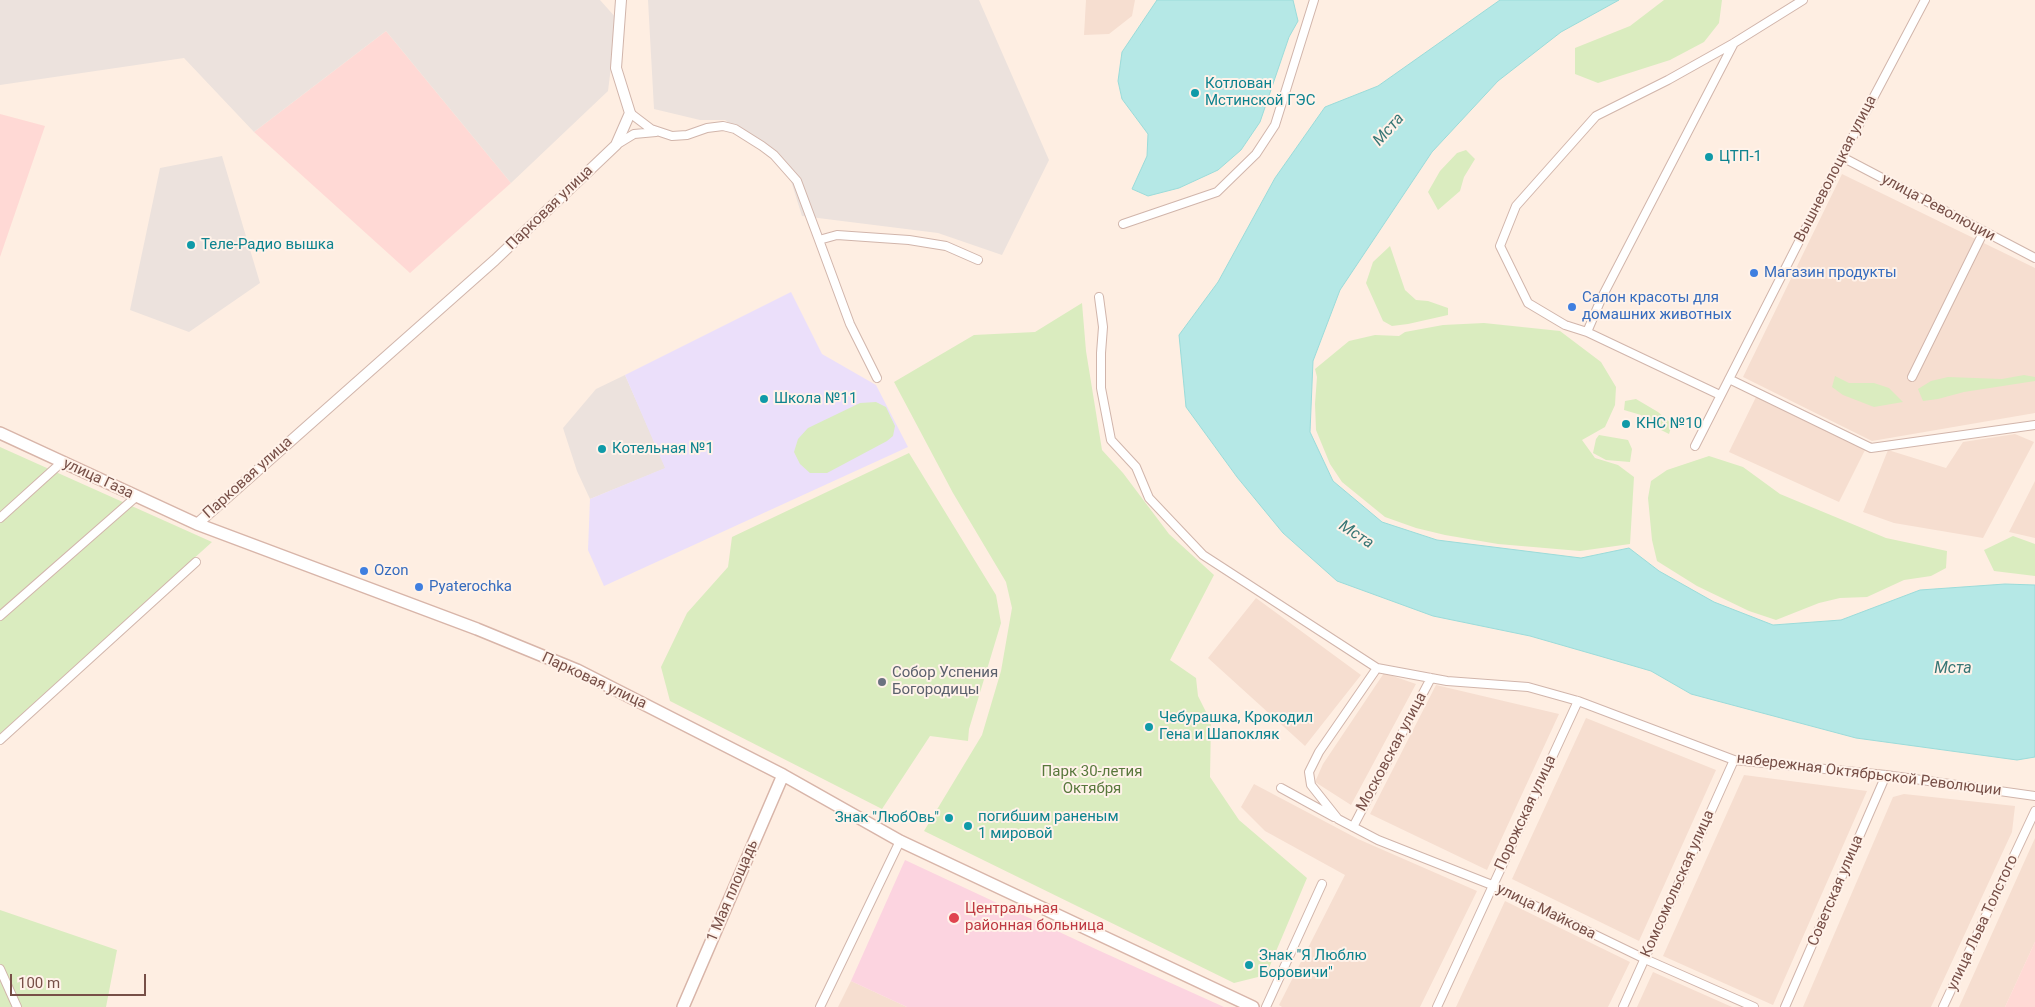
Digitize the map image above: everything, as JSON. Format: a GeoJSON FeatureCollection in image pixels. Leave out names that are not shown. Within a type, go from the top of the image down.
{"type":"FeatureCollection","features":[{"type":"Feature","properties":{"kind":"main road","name":"улица Газа"},"geometry":{"type":"LineString","coordinates":[[0,433],[197,524]]}},
{"type":"Feature","properties":{"kind":"main road","name":"Парковая улица"},"geometry":{"type":"LineString","coordinates":[[197,524],[577,670],[783,775],[900,841],[1253,1007]]}},
{"type":"Feature","properties":{"kind":"main road","name":"1 Мая площадь"},"geometry":{"type":"LineString","coordinates":[[683,1007],[783,775]]}},
{"type":"Feature","properties":{"kind":"street"},"geometry":{"type":"LineString","coordinates":[[621,0],[616,68],[630,113],[651,129],[672,136],[687,135],[707,128],[723,126],[735,129],[774,155],[797,181],[850,324],[877,378]]}},
{"type":"Feature","properties":{"kind":"street"},"geometry":{"type":"LineString","coordinates":[[1123,224],[1217,192],[1256,154],[1275,125],[1314,0]]}},
{"type":"Feature","properties":{"kind":"street"},"geometry":{"type":"LineString","coordinates":[[1720,395],[1587,332],[1565,324],[1528,303],[1500,246],[1516,206],[1596,116],[1668,80],[1734,43],[1803,0]]}},
{"type":"Feature","properties":{"kind":"street","name":"Вышневолоцкая улица"},"geometry":{"type":"LineString","coordinates":[[1695,446],[1842,157],[1925,0]]}},
{"type":"Feature","properties":{"kind":"street"},"geometry":{"type":"LineString","coordinates":[[1587,332],[1602,297],[1734,43]]}},
{"type":"Feature","properties":{"kind":"street","name":"Парковая улица"},"geometry":{"type":"LineString","coordinates":[[197,524],[495,260],[616,145],[630,113]]}},
{"type":"Feature","properties":{"kind":"street"},"geometry":{"type":"LineString","coordinates":[[616,145],[634,134],[661,132]]}},
{"type":"Feature","properties":{"kind":"street","name":"улица Революции"},"geometry":{"type":"LineString","coordinates":[[1842,157],[1983,233],[2035,258]]}},
{"type":"Feature","properties":{"kind":"street"},"geometry":{"type":"LineString","coordinates":[[1912,378],[1983,233]]}},
{"type":"Feature","properties":{"kind":"street"},"geometry":{"type":"LineString","coordinates":[[819,240],[837,235],[909,240],[946,246],[978,260]]}},
{"type":"Feature","properties":{"kind":"street","name":"набережная Октябрьской Революции"},"geometry":{"type":"LineString","coordinates":[[1099,297],[1103,327],[1101,388],[1111,440],[1136,467],[1149,498],[1203,555],[1377,668],[1447,681],[1528,687],[1578,701],[1734,760],[1886,775],[2035,796]]}},
{"type":"Feature","properties":{"kind":"street"},"geometry":{"type":"LineString","coordinates":[[1729,379],[1871,448],[2035,425]]}},
{"type":"Feature","properties":{"kind":"street"},"geometry":{"type":"LineString","coordinates":[[0,518],[62,462]]}},
{"type":"Feature","properties":{"kind":"street"},"geometry":{"type":"LineString","coordinates":[[0,616],[137,496]]}},
{"type":"Feature","properties":{"kind":"street"},"geometry":{"type":"LineString","coordinates":[[0,740],[196,562]]}},
{"type":"Feature","properties":{"kind":"street","name":"улица Майкова"},"geometry":{"type":"LineString","coordinates":[[1338,819],[1311,785],[1309,772],[1319,752],[1377,668]]}},
{"type":"Feature","properties":{"kind":"street","name":"Московская улица"},"geometry":{"type":"LineString","coordinates":[[1353,827],[1431,678]]}},
{"type":"Feature","properties":{"kind":"street","name":"Порожская улица"},"geometry":{"type":"LineString","coordinates":[[1437,1007],[1578,701]]}},
{"type":"Feature","properties":{"kind":"street","name":"Комсомольская улица"},"geometry":{"type":"LineString","coordinates":[[1622,1007],[1734,760]]}},
{"type":"Feature","properties":{"kind":"street","name":"Советская улица"},"geometry":{"type":"LineString","coordinates":[[1785,1007],[1886,775]]}},
{"type":"Feature","properties":{"kind":"street","name":"улица Майкова"},"geometry":{"type":"LineString","coordinates":[[1281,788],[1378,840],[1492,886],[1644,959],[1754,1007]]}},
{"type":"Feature","properties":{"kind":"street","name":"улица Льва Толстого"},"geometry":{"type":"LineString","coordinates":[[1943,1007],[2035,811]]}},
{"type":"Feature","properties":{"kind":"street"},"geometry":{"type":"LineString","coordinates":[[820,1007],[900,841]]}},
{"type":"Feature","properties":{"kind":"street"},"geometry":{"type":"LineString","coordinates":[[1266,1007],[1322,884]]}},
{"type":"Feature","properties":{"kind":"street"},"geometry":{"type":"LineString","coordinates":[[0,969],[17,1007]]}},
{"type":"Feature","properties":{"kind":"shaded area"},"geometry":{"type":"Polygon","coordinates":[[[0,0],[600,0],[617,19],[608,91],[511,183],[386,31],[254,132],[184,58],[0,85],[0,0]]]}},
{"type":"Feature","properties":{"kind":"shaded area"},"geometry":{"type":"Polygon","coordinates":[[[648,0],[979,0],[1049,160],[1002,255],[938,233],[802,216],[786,165],[725,120],[700,120],[654,109],[648,0]]]}},
{"type":"Feature","properties":{"kind":"shaded area"},"geometry":{"type":"Polygon","coordinates":[[[1086,0],[1135,0],[1132,16],[1109,34],[1084,35],[1086,0]]]}},
{"type":"Feature","properties":{"kind":"shaded area"},"geometry":{"type":"Polygon","coordinates":[[[386,31],[511,183],[410,273],[254,132],[386,31]]]}},
{"type":"Feature","properties":{"kind":"shaded area"},"geometry":{"type":"Polygon","coordinates":[[[0,114],[45,126],[0,257],[0,114]]]}},
{"type":"Feature","properties":{"kind":"shaded area"},"geometry":{"type":"Polygon","coordinates":[[[222,156],[260,283],[189,332],[130,310],[160,168],[222,156]]]}},
{"type":"Feature","properties":{"kind":"shaded area"},"geometry":{"type":"Polygon","coordinates":[[[1842,174],[2035,268],[2035,413],[1872,441],[1743,377],[1842,174]]]}},
{"type":"Feature","properties":{"kind":"shaded area"},"geometry":{"type":"Polygon","coordinates":[[[791,292],[822,354],[876,385],[908,447],[604,586],[588,550],[590,499],[665,468],[625,375],[791,292]]]}},
{"type":"Feature","properties":{"kind":"shaded area"},"geometry":{"type":"Polygon","coordinates":[[[625,375],[666,468],[590,499],[577,471],[563,428],[596,389],[625,375]]]}},
{"type":"Feature","properties":{"kind":"shaded area"},"geometry":{"type":"Polygon","coordinates":[[[1756,397],[1865,450],[1839,502],[1729,452],[1756,397]]]}},
{"type":"Feature","properties":{"kind":"shaded area"},"geometry":{"type":"Polygon","coordinates":[[[2015,434],[2034,442],[1983,538],[1894,523],[1863,512],[1888,450],[1946,468],[1963,442],[2015,434]]]}},
{"type":"Feature","properties":{"kind":"shaded area"},"geometry":{"type":"Polygon","coordinates":[[[2035,481],[2035,538],[2009,532],[2035,481]]]}},
{"type":"Feature","properties":{"kind":"shaded area"},"geometry":{"type":"Polygon","coordinates":[[[1256,598],[1361,675],[1305,746],[1208,658],[1256,598]]]}},
{"type":"Feature","properties":{"kind":"shaded area"},"geometry":{"type":"Polygon","coordinates":[[[1384,673],[1416,684],[1351,805],[1315,782],[1323,764],[1384,673]]]}},
{"type":"Feature","properties":{"kind":"shaded area"},"geometry":{"type":"Polygon","coordinates":[[[1436,685],[1559,714],[1487,870],[1370,814],[1436,685]]]}},
{"type":"Feature","properties":{"kind":"shaded area"},"geometry":{"type":"Polygon","coordinates":[[[1586,718],[1716,770],[1639,941],[1512,879],[1586,718]]]}},
{"type":"Feature","properties":{"kind":"shaded area"},"geometry":{"type":"Polygon","coordinates":[[[1744,775],[1867,791],[1773,1005],[1663,956],[1744,775]]]}},
{"type":"Feature","properties":{"kind":"shaded area"},"geometry":{"type":"Polygon","coordinates":[[[1254,784],[1358,839],[1477,891],[1420,1007],[1282,1007],[1279,1005],[1345,875],[1265,831],[1241,807],[1254,784]]]}},
{"type":"Feature","properties":{"kind":"shaded area"},"geometry":{"type":"Polygon","coordinates":[[[1904,794],[2015,806],[2012,832],[1931,1007],[1803,1007],[1893,797],[1904,794]]]}},
{"type":"Feature","properties":{"kind":"shaded area"},"geometry":{"type":"Polygon","coordinates":[[[2035,838],[2035,942],[2005,1007],[1959,1007],[2035,838]]]}},
{"type":"Feature","properties":{"kind":"shaded area","name":"Центральная районная больница"},"geometry":{"type":"Polygon","coordinates":[[[905,860],[1224,1007],[907,1007],[851,981],[905,860]]]}},
{"type":"Feature","properties":{"kind":"shaded area"},"geometry":{"type":"Polygon","coordinates":[[[1505,901],[1630,962],[1608,1007],[1456,1007],[1505,901]]]}},
{"type":"Feature","properties":{"kind":"shaded area"},"geometry":{"type":"Polygon","coordinates":[[[2035,942],[2035,1007],[2005,1007],[2035,942]]]}},
{"type":"Feature","properties":{"kind":"shaded area"},"geometry":{"type":"Polygon","coordinates":[[[1653,972],[1732,1007],[1637,1007],[1653,972]]]}},
{"type":"Feature","properties":{"kind":"shaded area"},"geometry":{"type":"Polygon","coordinates":[[[851,981],[907,1007],[838,1007],[851,981]]]}},
{"type":"Feature","properties":{"kind":"green space"},"geometry":{"type":"Polygon","coordinates":[[[1664,0],[1722,0],[1719,23],[1704,42],[1670,60],[1598,83],[1575,74],[1575,48],[1630,26],[1664,0]]]}},
{"type":"Feature","properties":{"kind":"green space"},"geometry":{"type":"Polygon","coordinates":[[[1466,150],[1475,159],[1464,177],[1460,191],[1438,210],[1428,192],[1440,171],[1457,153],[1466,150]]]}},
{"type":"Feature","properties":{"kind":"green space"},"geometry":{"type":"Polygon","coordinates":[[[1390,246],[1405,290],[1416,300],[1428,301],[1448,308],[1448,315],[1392,326],[1383,321],[1366,283],[1373,262],[1390,246]]]}},
{"type":"Feature","properties":{"kind":"green space","name":"Парк 30-летия Октября"},"geometry":{"type":"Polygon","coordinates":[[[1082,303],[1086,351],[1102,450],[1123,473],[1169,534],[1214,575],[1170,660],[1196,678],[1198,696],[1211,722],[1210,777],[1239,820],[1307,878],[1266,975],[1234,983],[924,831],[982,735],[1001,671],[1012,608],[1006,582],[953,493],[894,382],[974,335],[1035,332],[1082,303]]]}},
{"type":"Feature","properties":{"kind":"green space"},"geometry":{"type":"Polygon","coordinates":[[[1484,323],[1560,331],[1601,362],[1616,387],[1615,405],[1605,427],[1582,440],[1595,458],[1618,465],[1634,477],[1630,544],[1580,551],[1498,544],[1416,528],[1385,517],[1342,482],[1330,464],[1316,430],[1317,377],[1315,369],[1349,341],[1375,335],[1399,336],[1405,332],[1443,325],[1484,323]]]}},
{"type":"Feature","properties":{"kind":"green space"},"geometry":{"type":"Polygon","coordinates":[[[2024,375],[2035,377],[2035,381],[1964,392],[1923,401],[1918,389],[1931,381],[1948,377],[2002,379],[2024,375]]]}},
{"type":"Feature","properties":{"kind":"green space"},"geometry":{"type":"Polygon","coordinates":[[[1835,376],[1849,383],[1874,383],[1889,388],[1903,402],[1874,407],[1843,395],[1832,387],[1835,376]]]}},
{"type":"Feature","properties":{"kind":"green space"},"geometry":{"type":"Polygon","coordinates":[[[1636,399],[1658,412],[1672,424],[1669,434],[1653,426],[1641,415],[1624,410],[1625,401],[1636,399]]]}},
{"type":"Feature","properties":{"kind":"green space"},"geometry":{"type":"Polygon","coordinates":[[[876,402],[886,407],[895,426],[893,436],[887,441],[827,473],[810,473],[800,464],[794,452],[798,439],[808,428],[860,403],[876,402]]]}},
{"type":"Feature","properties":{"kind":"green space"},"geometry":{"type":"Polygon","coordinates":[[[1599,435],[1628,440],[1632,449],[1630,462],[1606,460],[1593,453],[1596,439],[1599,435]]]}},
{"type":"Feature","properties":{"kind":"green space"},"geometry":{"type":"Polygon","coordinates":[[[0,447],[212,542],[0,734],[0,447]]]}},
{"type":"Feature","properties":{"kind":"green space"},"geometry":{"type":"Polygon","coordinates":[[[909,453],[996,595],[1001,623],[969,729],[968,741],[930,736],[882,809],[670,701],[661,667],[687,613],[728,567],[732,537],[909,453]]]}},
{"type":"Feature","properties":{"kind":"green space"},"geometry":{"type":"Polygon","coordinates":[[[1709,456],[1743,467],[1780,494],[1886,538],[1947,551],[1946,568],[1931,576],[1904,580],[1867,597],[1840,598],[1819,603],[1776,620],[1749,611],[1697,586],[1657,561],[1652,540],[1648,498],[1651,481],[1667,470],[1709,456]]]}},
{"type":"Feature","properties":{"kind":"green space"},"geometry":{"type":"Polygon","coordinates":[[[2013,536],[2035,544],[2035,576],[1994,571],[1984,550],[2013,536]]]}},
{"type":"Feature","properties":{"kind":"green space"},"geometry":{"type":"Polygon","coordinates":[[[0,910],[117,950],[106,1007],[0,1007],[0,910]]]}},
{"type":"Feature","properties":{"kind":"water","name":"Котлован Мстинской ГЭС"},"geometry":{"type":"Polygon","coordinates":[[[1157,0],[1293,0],[1298,21],[1289,37],[1260,122],[1241,150],[1218,170],[1179,188],[1148,196],[1132,189],[1147,156],[1148,134],[1122,99],[1118,81],[1122,52],[1157,0]]]}},
{"type":"Feature","properties":{"kind":"water","name":"Мста"},"geometry":{"type":"Polygon","coordinates":[[[1500,0],[1619,0],[1561,32],[1498,81],[1432,152],[1340,290],[1313,361],[1310,432],[1333,481],[1382,522],[1437,540],[1581,558],[1629,548],[1659,571],[1714,602],[1773,625],[1841,620],[1920,590],[2005,584],[2035,585],[2035,757],[2017,760],[1856,738],[1691,694],[1651,671],[1603,657],[1530,636],[1433,616],[1337,581],[1283,533],[1237,477],[1186,407],[1179,335],[1218,282],[1275,178],[1325,107],[1378,86],[1500,0]]]}},
{"type":"Feature","properties":{"kind":"place","name":"Котлован Мстинской ГЭС"},"geometry":{"type":"Point","coordinates":[1195,93]}},
{"type":"Feature","properties":{"kind":"place","name":"ЦТП-1"},"geometry":{"type":"Point","coordinates":[1709,157]}},
{"type":"Feature","properties":{"kind":"place","name":"Теле-Радио вышка"},"geometry":{"type":"Point","coordinates":[191,245]}},
{"type":"Feature","properties":{"kind":"place","name":"Магазин продукты"},"geometry":{"type":"Point","coordinates":[1754,273]}},
{"type":"Feature","properties":{"kind":"place","name":"Салон красоты для домашних животных"},"geometry":{"type":"Point","coordinates":[1572,307]}},
{"type":"Feature","properties":{"kind":"place","name":"Школа №11"},"geometry":{"type":"Point","coordinates":[764,399]}},
{"type":"Feature","properties":{"kind":"place","name":"КНС №10"},"geometry":{"type":"Point","coordinates":[1626,424]}},
{"type":"Feature","properties":{"kind":"place","name":"Котельная №1"},"geometry":{"type":"Point","coordinates":[602,449]}},
{"type":"Feature","properties":{"kind":"place","name":"Ozon"},"geometry":{"type":"Point","coordinates":[364,571]}},
{"type":"Feature","properties":{"kind":"place","name":"Pyaterochka"},"geometry":{"type":"Point","coordinates":[419,587]}},
{"type":"Feature","properties":{"kind":"place","name":"Собор Успения Богородицы"},"geometry":{"type":"Point","coordinates":[882,682]}},
{"type":"Feature","properties":{"kind":"place","name":"Чебурашка, Крокодил Гена и Шапокляк"},"geometry":{"type":"Point","coordinates":[1149,727]}},
{"type":"Feature","properties":{"kind":"place","name":"Знак \"ЛюбОвь\""},"geometry":{"type":"Point","coordinates":[949,818]}},
{"type":"Feature","properties":{"kind":"place","name":"погибшим раненым 1 мировой"},"geometry":{"type":"Point","coordinates":[968,826]}},
{"type":"Feature","properties":{"kind":"place","name":"Центральная районная больница"},"geometry":{"type":"Point","coordinates":[954,918]}},
{"type":"Feature","properties":{"kind":"place","name":"Знак \"Я Люблю Боровичи\""},"geometry":{"type":"Point","coordinates":[1249,965]}}]}
